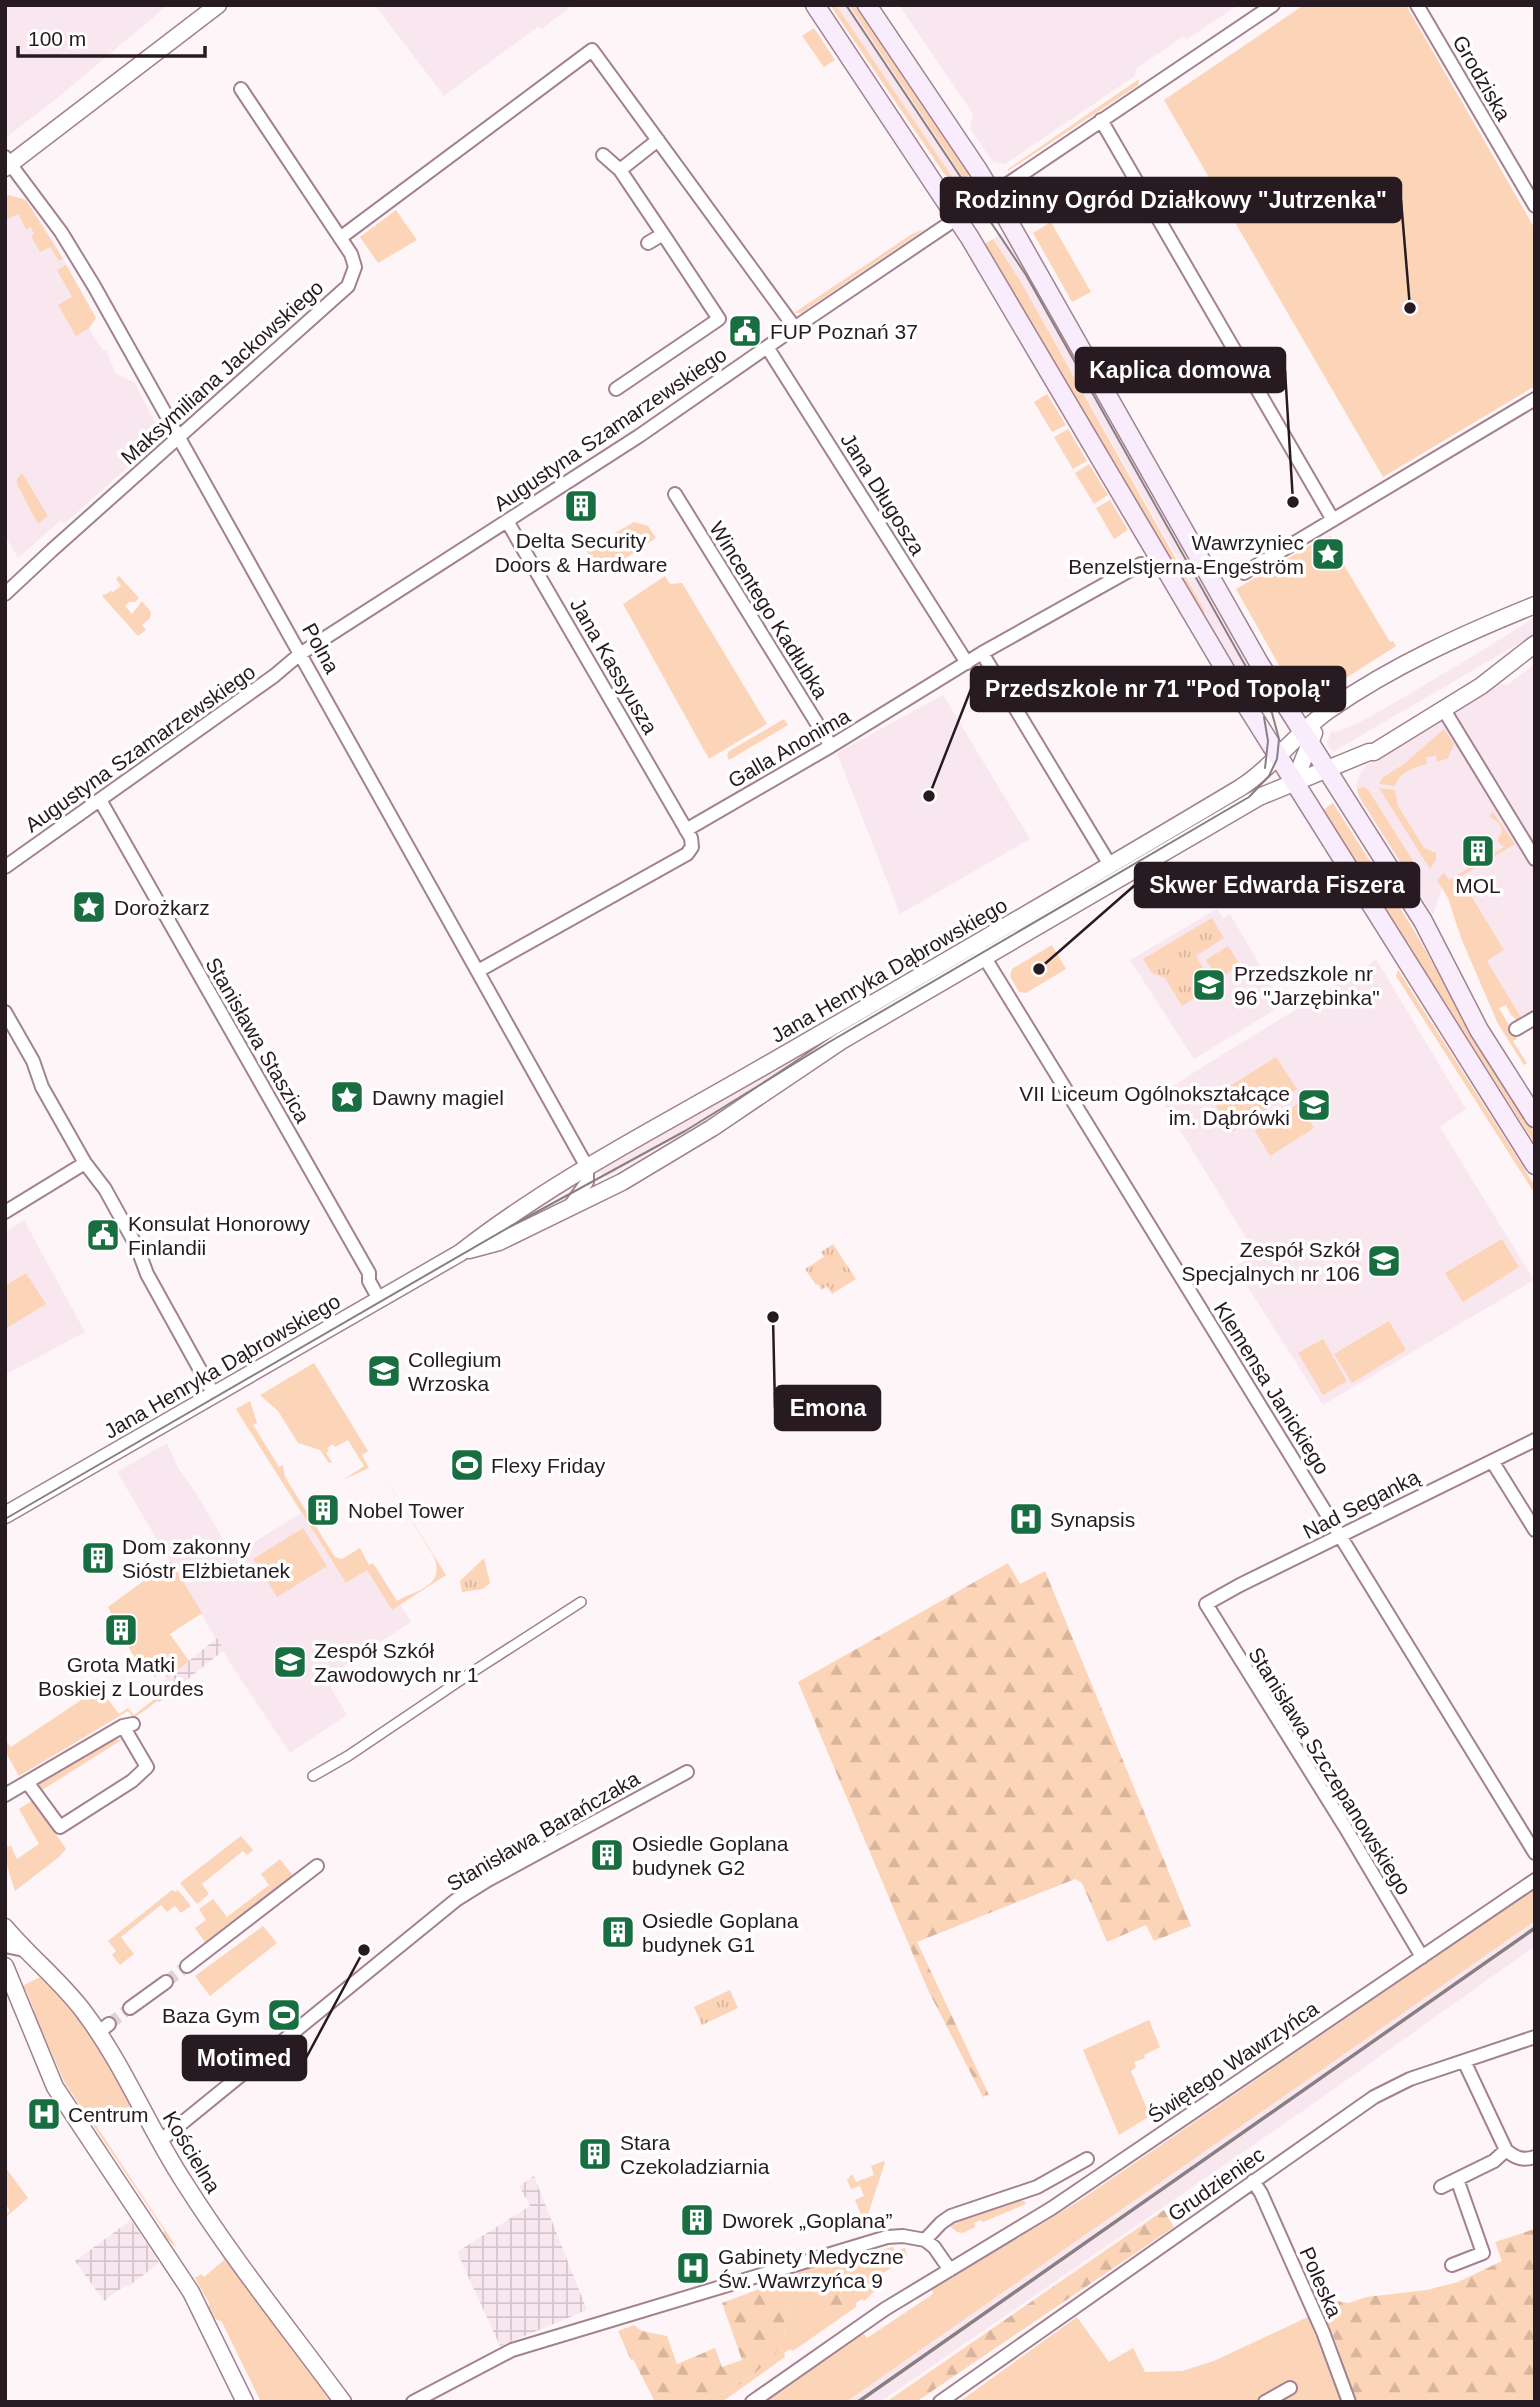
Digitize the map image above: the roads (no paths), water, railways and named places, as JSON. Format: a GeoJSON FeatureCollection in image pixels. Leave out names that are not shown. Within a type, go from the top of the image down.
{"type":"FeatureCollection","features":[{"type":"Feature","properties":{"kind":"main road"},"geometry":{"type":"LineString","coordinates":[[815,5],[958,218],[1286,771],[1535,1165]]}},
{"type":"Feature","properties":{"kind":"main road"},"geometry":{"type":"LineString","coordinates":[[867,5],[992,194],[1259,663],[1423,921],[1479,1030],[1535,1118]]}},
{"type":"Feature","properties":{"kind":"street"},"geometry":{"type":"LineString","coordinates":[[7,163],[219,5]]}},
{"type":"Feature","properties":{"kind":"street","name":"Augustyna Szamarzewskiego"},"geometry":{"type":"LineString","coordinates":[[5,867],[300,654],[639,436],[1273,5]]}},
{"type":"Feature","properties":{"kind":"street","name":"Grodziska"},"geometry":{"type":"LineString","coordinates":[[1417,5],[1535,206]]}},
{"type":"Feature","properties":{"kind":"street"},"geometry":{"type":"LineString","coordinates":[[340,238],[592,50],[795,328]]}},
{"type":"Feature","properties":{"kind":"street","name":"Maksymiliana Jackowskiego"},"geometry":{"type":"LineString","coordinates":[[5,594],[348,286],[355,267],[351,254],[241,89]]}},
{"type":"Feature","properties":{"kind":"street"},"geometry":{"type":"LineString","coordinates":[[1101,120],[1333,520]]}},
{"type":"Feature","properties":{"kind":"street"},"geometry":{"type":"LineString","coordinates":[[620,170],[658,140]]}},
{"type":"Feature","properties":{"kind":"street"},"geometry":{"type":"LineString","coordinates":[[603,155],[620,170],[719,319],[616,389]]}},
{"type":"Feature","properties":{"kind":"street","name":"Polna"},"geometry":{"type":"LineString","coordinates":[[7,163],[78,259],[587,1167]]}},
{"type":"Feature","properties":{"kind":"street"},"geometry":{"type":"LineString","coordinates":[[648,243],[663,234]]}},
{"type":"Feature","properties":{"kind":"street","name":"Jana Długosza"},"geometry":{"type":"LineString","coordinates":[[767,347],[967,663]]}},
{"type":"Feature","properties":{"kind":"street"},"geometry":{"type":"LineString","coordinates":[[1244,573],[1535,399]]}},
{"type":"Feature","properties":{"kind":"street","name":"Wincentego Kadłubka"},"geometry":{"type":"LineString","coordinates":[[675,495],[831,746]]}},
{"type":"Feature","properties":{"kind":"street","name":"Jana Kassyusza"},"geometry":{"type":"LineString","coordinates":[[507,521],[686,830]]}},
{"type":"Feature","properties":{"kind":"street","name":"Galla Anonima"},"geometry":{"type":"LineString","coordinates":[[686,830],[831,746],[982,653],[1141,564]]}},
{"type":"Feature","properties":{"kind":"street","name":"Jana Henryka Dąbrowskiego"},"geometry":{"type":"LineString","coordinates":[[5,1516],[460,1253],[508,1216],[587,1167],[1259,797],[1286,771],[1315,749],[1330,709],[1432,650],[1535,605]]}},
{"type":"Feature","properties":{"kind":"street","name":"Jana Henryka Dąbrowskiego"},"geometry":{"type":"LineString","coordinates":[[460,1253],[499,1242],[622,1182],[712,1128],[829,1048],[1111,865],[1250,782],[1286,771],[1315,749],[1374,752],[1444,710],[1499,673],[1535,644]]}},
{"type":"Feature","properties":{"kind":"street"},"geometry":{"type":"LineString","coordinates":[[982,653],[1111,865]]}},
{"type":"Feature","properties":{"kind":"street"},"geometry":{"type":"LineString","coordinates":[[1286,704],[1313,714],[1330,709]]}},
{"type":"Feature","properties":{"kind":"street"},"geometry":{"type":"LineString","coordinates":[[1444,710],[1535,859]]}},
{"type":"Feature","properties":{"kind":"street","name":"Jana Henryka Dąbrowskiego"},"geometry":{"type":"LineString","coordinates":[[1286,771],[1315,749]]}},
{"type":"Feature","properties":{"kind":"street","name":"Stanisława Staszica"},"geometry":{"type":"LineString","coordinates":[[100,800],[369,1273],[369,1281],[379,1299]]}},
{"type":"Feature","properties":{"kind":"street"},"geometry":{"type":"LineString","coordinates":[[478,971],[687,854],[691,851],[693,842],[686,830]]}},
{"type":"Feature","properties":{"kind":"street","name":"Klemensa Janickiego"},"geometry":{"type":"LineString","coordinates":[[980,950],[1535,1853]]}},
{"type":"Feature","properties":{"kind":"street"},"geometry":{"type":"LineString","coordinates":[[5,1012],[33,1061],[42,1087],[85,1163],[105,1189],[131,1235],[147,1274],[214,1395]]}},
{"type":"Feature","properties":{"kind":"street"},"geometry":{"type":"LineString","coordinates":[[1516,1029],[1535,1018]]}},
{"type":"Feature","properties":{"kind":"street"},"geometry":{"type":"LineString","coordinates":[[5,1212],[85,1163]]}},
{"type":"Feature","properties":{"kind":"street"},"geometry":{"type":"LineString","coordinates":[[587,1167],[605,1181],[615,1184],[622,1182]]}},
{"type":"Feature","properties":{"kind":"street"},"geometry":{"type":"LineString","coordinates":[[567,1210],[587,1182],[587,1167]]}},
{"type":"Feature","properties":{"kind":"street","name":"Nad Seganką"},"geometry":{"type":"LineString","coordinates":[[1206,1604],[1339,1535],[1535,1440]]}},
{"type":"Feature","properties":{"kind":"street"},"geometry":{"type":"LineString","coordinates":[[1492,1461],[1535,1530]]}},
{"type":"Feature","properties":{"kind":"street"},"geometry":{"type":"LineString","coordinates":[[313,1776],[348,1756],[582,1602]]}},
{"type":"Feature","properties":{"kind":"street","name":"Stanisława Szczepanowskiego"},"geometry":{"type":"LineString","coordinates":[[1206,1604],[1422,1957]]}},
{"type":"Feature","properties":{"kind":"street"},"geometry":{"type":"LineString","coordinates":[[5,1795],[27,1782],[128,1725],[147,1767],[132,1781],[60,1828],[27,1782]]}},
{"type":"Feature","properties":{"kind":"street","name":"Stanisława Barańczaka"},"geometry":{"type":"LineString","coordinates":[[160,2141],[456,1900],[687,1772]]}},
{"type":"Feature","properties":{"kind":"street"},"geometry":{"type":"LineString","coordinates":[[187,1966],[317,1866]]}},
{"type":"Feature","properties":{"kind":"street","name":"Świętego Wawrzyńca"},"geometry":{"type":"LineString","coordinates":[[752,2402],[885,2309],[1052,2208],[1535,1880]]}},
{"type":"Feature","properties":{"kind":"street","name":"Kościelna"},"geometry":{"type":"LineString","coordinates":[[5,1927],[24,1950],[47,1969],[103,2029],[182,2180],[343,2402]]}},
{"type":"Feature","properties":{"kind":"street"},"geometry":{"type":"LineString","coordinates":[[5,1946],[24,1950]]}},
{"type":"Feature","properties":{"kind":"street"},"geometry":{"type":"LineString","coordinates":[[13,1985],[13,1971],[22,1961],[29,1960],[47,1969]]}},
{"type":"Feature","properties":{"kind":"street"},"geometry":{"type":"LineString","coordinates":[[5,1966],[55,2087],[191,2292],[245,2402]]}},
{"type":"Feature","properties":{"kind":"street"},"geometry":{"type":"LineString","coordinates":[[130,2008],[166,1982]]}},
{"type":"Feature","properties":{"kind":"street","name":"Grudzieniec"},"geometry":{"type":"LineString","coordinates":[[949,2399],[1253,2181],[1396,2084],[1535,2037]]}},
{"type":"Feature","properties":{"kind":"street"},"geometry":{"type":"LineString","coordinates":[[1464,2061],[1506,2150],[1514,2157],[1522,2159],[1535,2157]]}},
{"type":"Feature","properties":{"kind":"street"},"geometry":{"type":"LineString","coordinates":[[1441,2187],[1494,2161],[1506,2150]]}},
{"type":"Feature","properties":{"kind":"street"},"geometry":{"type":"LineString","coordinates":[[925,2240],[947,2218],[1037,2187],[1087,2159]]}},
{"type":"Feature","properties":{"kind":"street"},"geometry":{"type":"LineString","coordinates":[[1452,2265],[1483,2253],[1457,2179]]}},
{"type":"Feature","properties":{"kind":"street","name":"Poleska"},"geometry":{"type":"LineString","coordinates":[[1253,2181],[1261,2193],[1323,2332],[1349,2402]]}},
{"type":"Feature","properties":{"kind":"street"},"geometry":{"type":"LineString","coordinates":[[413,2402],[512,2350],[887,2237],[903,2236],[925,2240],[934,2247],[950,2270]]}},
{"type":"Feature","properties":{"kind":"street"},"geometry":{"type":"LineString","coordinates":[[1265,2402],[1290,2388]]}},
{"type":"Feature","properties":{"kind":"tunnel"},"geometry":{"type":"LineString","coordinates":[[166,1982],[187,1966]]}},
{"type":"Feature","properties":{"kind":"tunnel"},"geometry":{"type":"LineString","coordinates":[[109,2024],[130,2008]]}},
{"type":"Feature","properties":{"kind":"tram line"},"geometry":{"type":"LineString","coordinates":[[5,1519],[511,1226],[685,1131],[831,1041],[1249,797],[1269,776],[1277,759],[1279,739],[1272,713],[1026,275],[846,5]]}},
{"type":"Feature","properties":{"kind":"tram line"},"geometry":{"type":"LineString","coordinates":[[1264,717],[1268,741],[1265,768]]}},
{"type":"Feature","properties":{"kind":"railway"},"geometry":{"type":"LineString","coordinates":[[858,2402],[1535,1928]]}},
{"type":"Feature","properties":{"kind":"place","name":"Rodzinny Ogród Działkowy \"Jutrzenka\""},"geometry":{"type":"Point","coordinates":[1410,308]}},
{"type":"Feature","properties":{"kind":"place","name":"FUP Poznań 37"},"geometry":{"type":"Point","coordinates":[745,331]}},
{"type":"Feature","properties":{"kind":"place","name":"Kaplica domowa"},"geometry":{"type":"Point","coordinates":[1293,502]}},
{"type":"Feature","properties":{"kind":"place","name":"Delta Security Doors & Hardware"},"geometry":{"type":"Point","coordinates":[581,506]}},
{"type":"Feature","properties":{"kind":"place","name":"Wawrzyniec Benzelstjerna-Engeström"},"geometry":{"type":"Point","coordinates":[1328,554]}},
{"type":"Feature","properties":{"kind":"place","name":"Przedszkole nr 71 \"Pod Topolą\""},"geometry":{"type":"Point","coordinates":[929,796]}},
{"type":"Feature","properties":{"kind":"place","name":"MOL"},"geometry":{"type":"Point","coordinates":[1478,851]}},
{"type":"Feature","properties":{"kind":"place","name":"Dorożkarz"},"geometry":{"type":"Point","coordinates":[89,907]}},
{"type":"Feature","properties":{"kind":"place","name":"Skwer Edwarda Fiszera"},"geometry":{"type":"Point","coordinates":[1039,969]}},
{"type":"Feature","properties":{"kind":"place","name":"Przedszkole nr 96 \"Jarzębinka\""},"geometry":{"type":"Point","coordinates":[1209,985]}},
{"type":"Feature","properties":{"kind":"place","name":"Dawny magiel"},"geometry":{"type":"Point","coordinates":[347,1097]}},
{"type":"Feature","properties":{"kind":"place","name":"VII Liceum Ogólnokształcące im. Dąbrówki"},"geometry":{"type":"Point","coordinates":[1314,1105]}},
{"type":"Feature","properties":{"kind":"place","name":"Konsulat Honorowy Finlandii"},"geometry":{"type":"Point","coordinates":[103,1235]}},
{"type":"Feature","properties":{"kind":"place","name":"Zespół Szkół Specjalnych nr 106"},"geometry":{"type":"Point","coordinates":[1384,1261]}},
{"type":"Feature","properties":{"kind":"place","name":"Emona"},"geometry":{"type":"Point","coordinates":[773,1317]}},
{"type":"Feature","properties":{"kind":"place","name":"Collegium Wrzoska"},"geometry":{"type":"Point","coordinates":[384,1371]}},
{"type":"Feature","properties":{"kind":"place","name":"Flexy Friday"},"geometry":{"type":"Point","coordinates":[467,1465]}},
{"type":"Feature","properties":{"kind":"place","name":"Nobel Tower"},"geometry":{"type":"Point","coordinates":[323,1510]}},
{"type":"Feature","properties":{"kind":"place","name":"Synapsis"},"geometry":{"type":"Point","coordinates":[1026,1519]}},
{"type":"Feature","properties":{"kind":"place","name":"Dom zakonny Sióstr Elżbietanek"},"geometry":{"type":"Point","coordinates":[98,1558]}},
{"type":"Feature","properties":{"kind":"place","name":"Grota Matki Boskiej z Lourdes"},"geometry":{"type":"Point","coordinates":[121,1630]}},
{"type":"Feature","properties":{"kind":"place","name":"Zespół Szkół Zawodowych nr 1"},"geometry":{"type":"Point","coordinates":[290,1662]}},
{"type":"Feature","properties":{"kind":"place","name":"Osiedle Goplana budynek G2"},"geometry":{"type":"Point","coordinates":[607,1855]}},
{"type":"Feature","properties":{"kind":"place","name":"Osiedle Goplana budynek G1"},"geometry":{"type":"Point","coordinates":[618,1932]}},
{"type":"Feature","properties":{"kind":"place","name":"Motimed"},"geometry":{"type":"Point","coordinates":[364,1950]}},
{"type":"Feature","properties":{"kind":"place","name":"Baza Gym"},"geometry":{"type":"Point","coordinates":[284,2015]}},
{"type":"Feature","properties":{"kind":"place","name":"Centrum"},"geometry":{"type":"Point","coordinates":[44,2114]}},
{"type":"Feature","properties":{"kind":"place","name":"Stara Czekoladziarnia"},"geometry":{"type":"Point","coordinates":[595,2154]}},
{"type":"Feature","properties":{"kind":"place","name":"Dworek „Goplana”"},"geometry":{"type":"Point","coordinates":[697,2220]}},
{"type":"Feature","properties":{"kind":"place","name":"Gabinety Medyczne Św. Wawrzyńca 9"},"geometry":{"type":"Point","coordinates":[693,2268]}}]}
